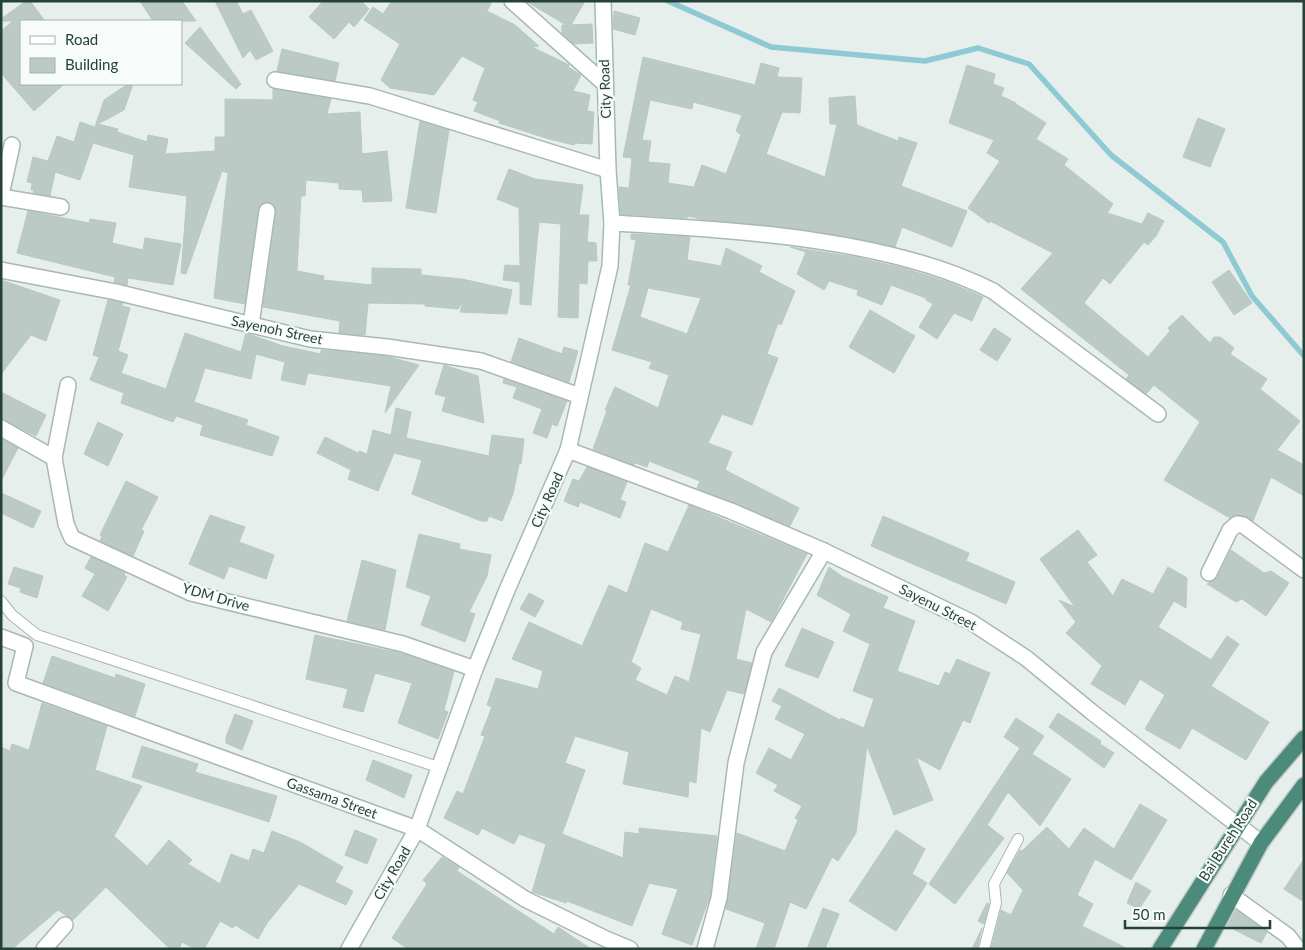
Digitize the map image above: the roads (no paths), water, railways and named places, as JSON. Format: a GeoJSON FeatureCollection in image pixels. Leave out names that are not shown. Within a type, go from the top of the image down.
{"type":"FeatureCollection","features":[{"type":"Feature","properties":{"kind":"highway","name":"Bai Bureh Road"},"geometry":{"type":"LineString","coordinates":[[1160,949],[1237,824],[1266,782],[1304,738]]}},
{"type":"Feature","properties":{"kind":"highway"},"geometry":{"type":"LineString","coordinates":[[1204,949],[1261,843],[1304,785]]}},
{"type":"Feature","properties":{"kind":"street"},"geometry":{"type":"LineString","coordinates":[[512,1],[605,84]]}},
{"type":"Feature","properties":{"kind":"street","name":"City Road"},"geometry":{"type":"LineString","coordinates":[[349,949],[417,829],[475,669],[568,450],[610,266],[612,223],[608,170],[603,1]]}},
{"type":"Feature","properties":{"kind":"street"},"geometry":{"type":"LineString","coordinates":[[275,80],[370,96],[608,170]]}},
{"type":"Feature","properties":{"kind":"street"},"geometry":{"type":"LineString","coordinates":[[12,145],[1,196],[61,207]]}},
{"type":"Feature","properties":{"kind":"street"},"geometry":{"type":"LineString","coordinates":[[251,325],[267,211]]}},
{"type":"Feature","properties":{"kind":"street"},"geometry":{"type":"LineString","coordinates":[[612,223],[794,238],[864,249],[964,276],[993,291],[1158,414]]}},
{"type":"Feature","properties":{"kind":"street","name":"Sayenoh Street"},"geometry":{"type":"LineString","coordinates":[[2,270],[116,292],[310,339],[387,347],[481,361],[580,396]]}},
{"type":"Feature","properties":{"kind":"street"},"geometry":{"type":"LineString","coordinates":[[1,428],[54,458],[68,386]]}},
{"type":"Feature","properties":{"kind":"street","name":"Sayenu Street"},"geometry":{"type":"LineString","coordinates":[[568,450],[731,511],[824,551],[979,627],[1026,658],[1092,713],[1261,843]]}},
{"type":"Feature","properties":{"kind":"street","name":"YDM Drive"},"geometry":{"type":"LineString","coordinates":[[54,458],[66,524],[72,538],[191,593],[403,644],[475,669]]}},
{"type":"Feature","properties":{"kind":"street"},"geometry":{"type":"LineString","coordinates":[[1209,572],[1230,530],[1238,524],[1243,525],[1304,570]]}},
{"type":"Feature","properties":{"kind":"street"},"geometry":{"type":"LineString","coordinates":[[704,949],[719,898],[736,763],[764,652],[824,551]]}},
{"type":"Feature","properties":{"kind":"street","name":"Gassama Street"},"geometry":{"type":"LineString","coordinates":[[1,637],[25,646],[16,683],[417,829],[525,899],[606,940],[630,949]]}},
{"type":"Feature","properties":{"kind":"street"},"geometry":{"type":"LineString","coordinates":[[1231,896],[1288,936],[1298,949]]}},
{"type":"Feature","properties":{"kind":"street"},"geometry":{"type":"LineString","coordinates":[[44,949],[65,925]]}},
{"type":"Feature","properties":{"kind":"lane"},"geometry":{"type":"LineString","coordinates":[[1,601],[12,615],[37,635],[438,767]]}},
{"type":"Feature","properties":{"kind":"lane"},"geometry":{"type":"LineString","coordinates":[[984,949],[996,903],[994,884],[1018,839]]}},
{"type":"Feature","properties":{"kind":"waterway"},"geometry":{"type":"LineString","coordinates":[[668,1],[771,47],[925,61],[978,48],[1029,64],[1111,155],[1223,242],[1252,296],[1304,356]]}}]}
